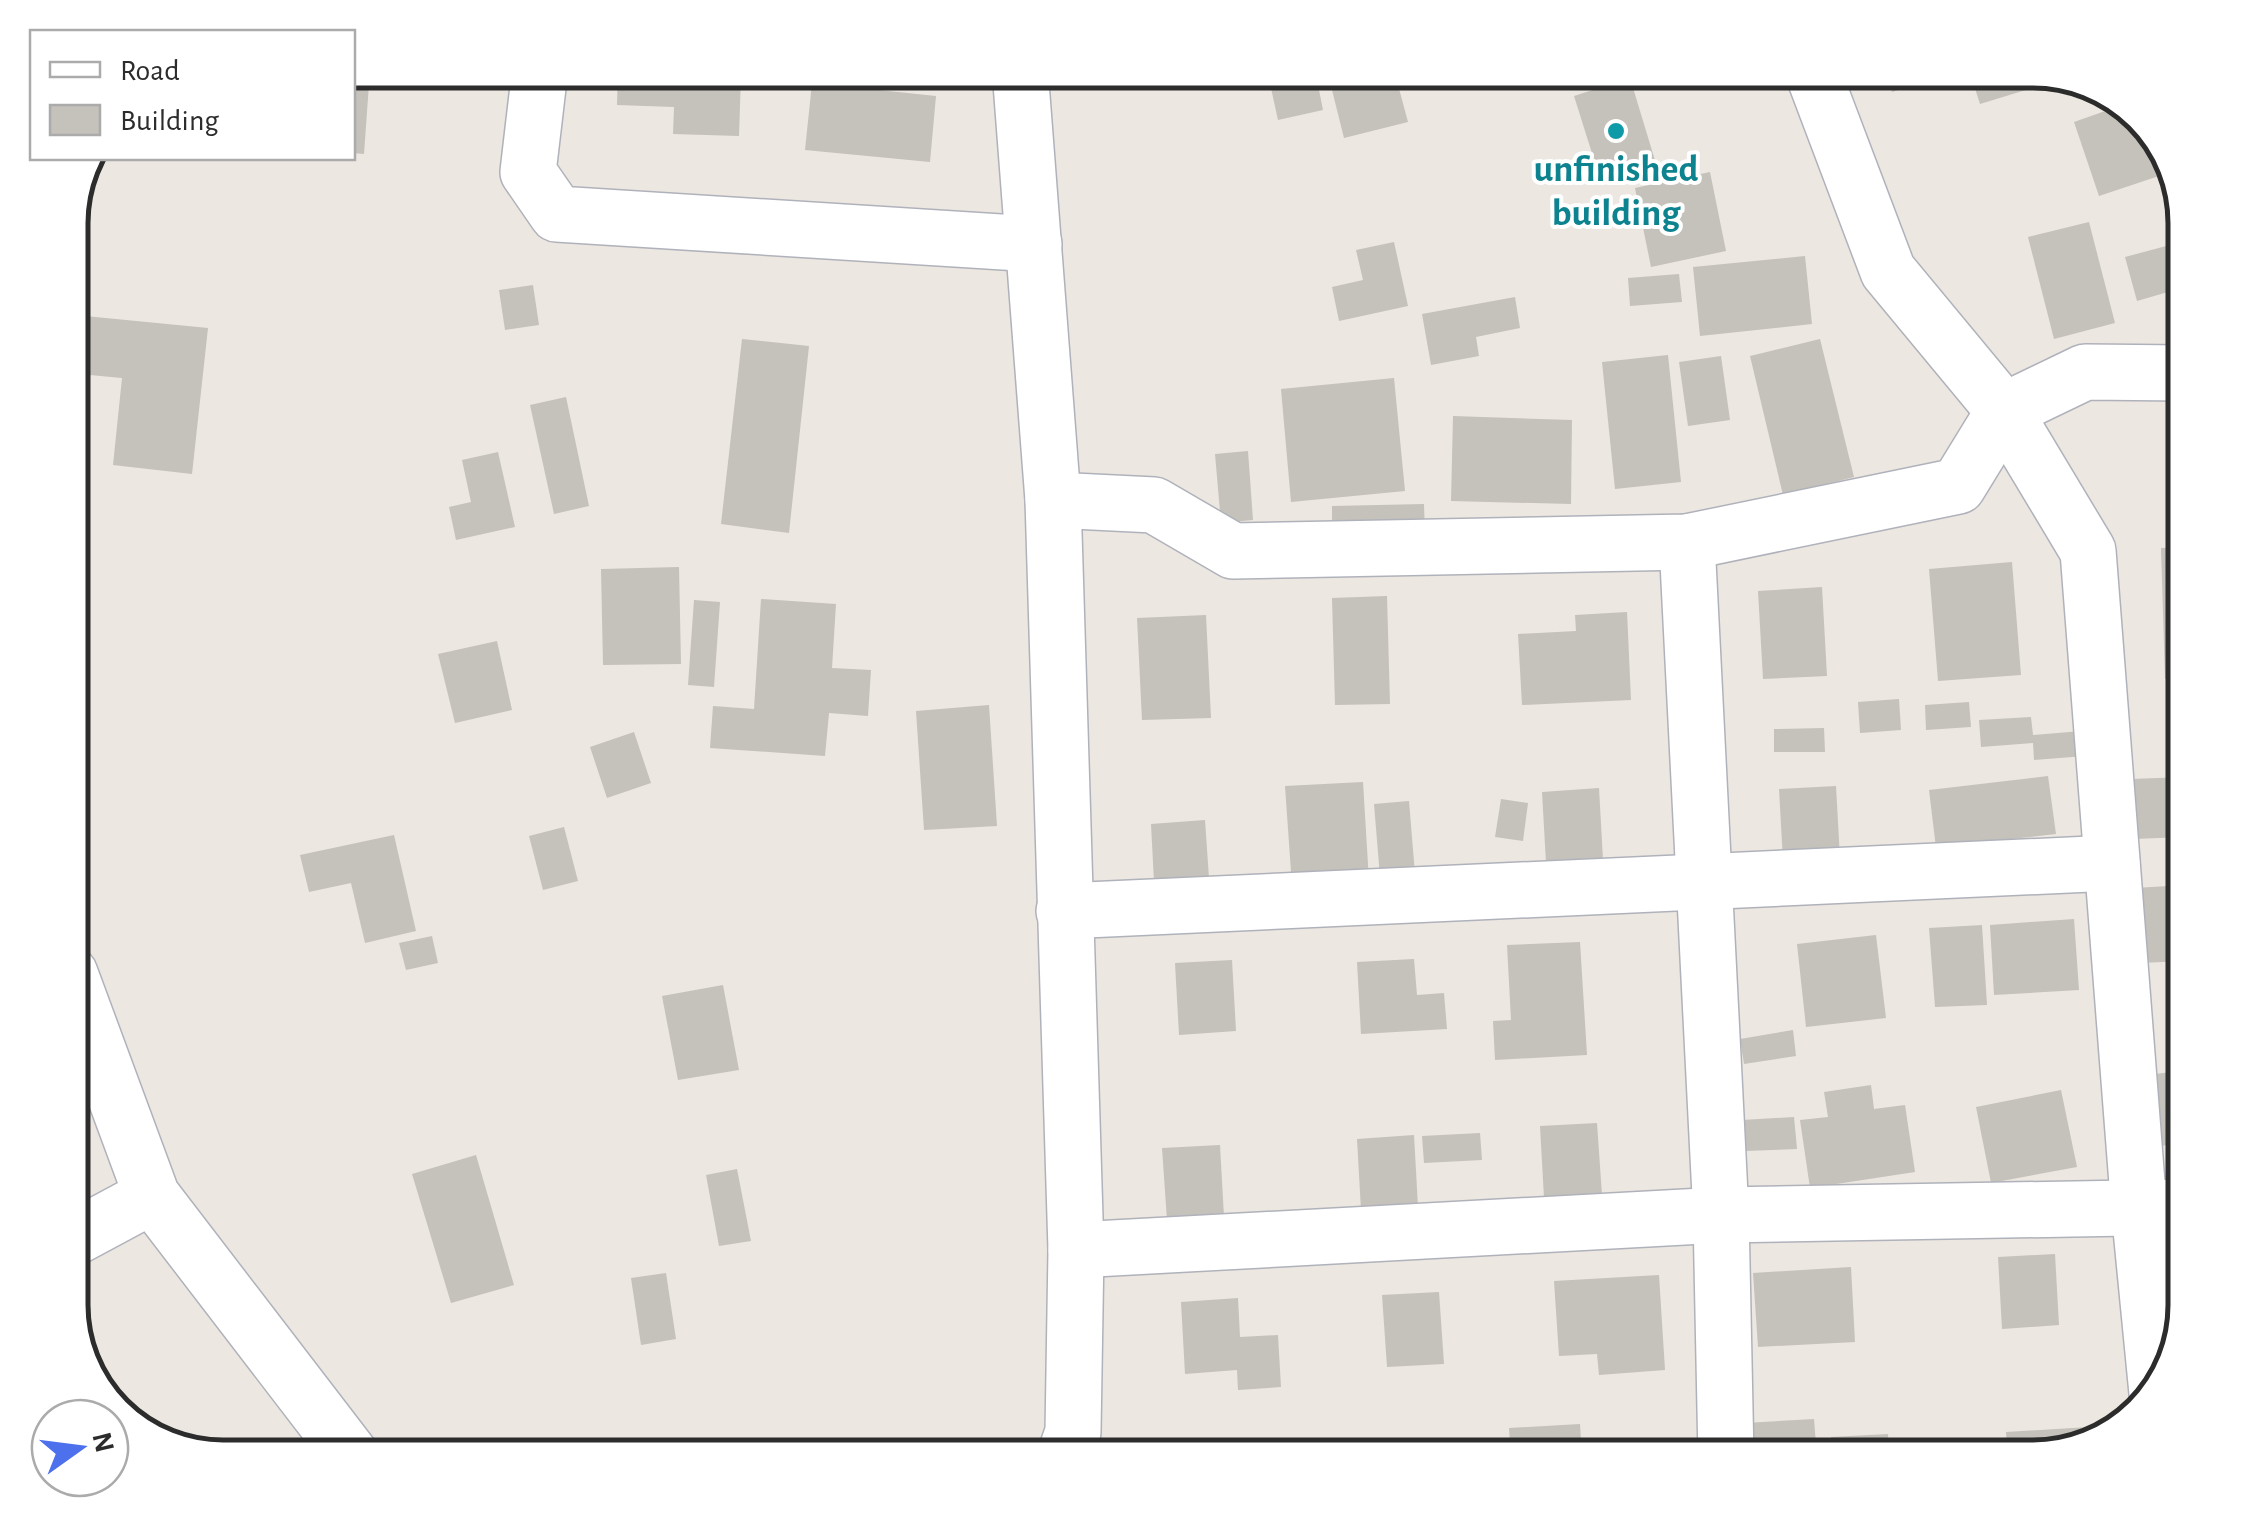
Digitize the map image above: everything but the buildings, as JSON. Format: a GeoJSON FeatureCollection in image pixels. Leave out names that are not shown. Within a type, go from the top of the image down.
{"type":"FeatureCollection","features":[{"type":"Feature","properties":{"kind":"street"},"geometry":{"type":"LineString","coordinates":[[538,87],[528,172],[557,214],[1034,244]]}},
{"type":"Feature","properties":{"kind":"street"},"geometry":{"type":"LineString","coordinates":[[1021,87],[1054,500],[1076,1250],[1070,1440]]}},
{"type":"Feature","properties":{"kind":"street"},"geometry":{"type":"LineString","coordinates":[[1818,87],[1888,272],[2004,411],[2088,551],[2112,863],[2162,1208],[2157,1356]]}},
{"type":"Feature","properties":{"kind":"street"},"geometry":{"type":"LineString","coordinates":[[1054,500],[1154,505],[1233,552],[1687,542],[1958,486],[2004,411],[2085,372],[2168,373]]}},
{"type":"Feature","properties":{"kind":"street"},"geometry":{"type":"LineString","coordinates":[[1687,542],[1721,1214],[1726,1440]]}},
{"type":"Feature","properties":{"kind":"street"},"geometry":{"type":"LineString","coordinates":[[1064,911],[2112,863]]}},
{"type":"Feature","properties":{"kind":"street"},"geometry":{"type":"LineString","coordinates":[[88,1023],[152,1196],[339,1440]]}},
{"type":"Feature","properties":{"kind":"street"},"geometry":{"type":"LineString","coordinates":[[88,1230],[152,1196]]}},
{"type":"Feature","properties":{"kind":"street"},"geometry":{"type":"LineString","coordinates":[[1076,1250],[1721,1214],[2162,1208]]}},
{"type":"Feature","properties":{"kind":"place","name":"unfinished building"},"geometry":{"type":"Point","coordinates":[1616,131]}}]}
